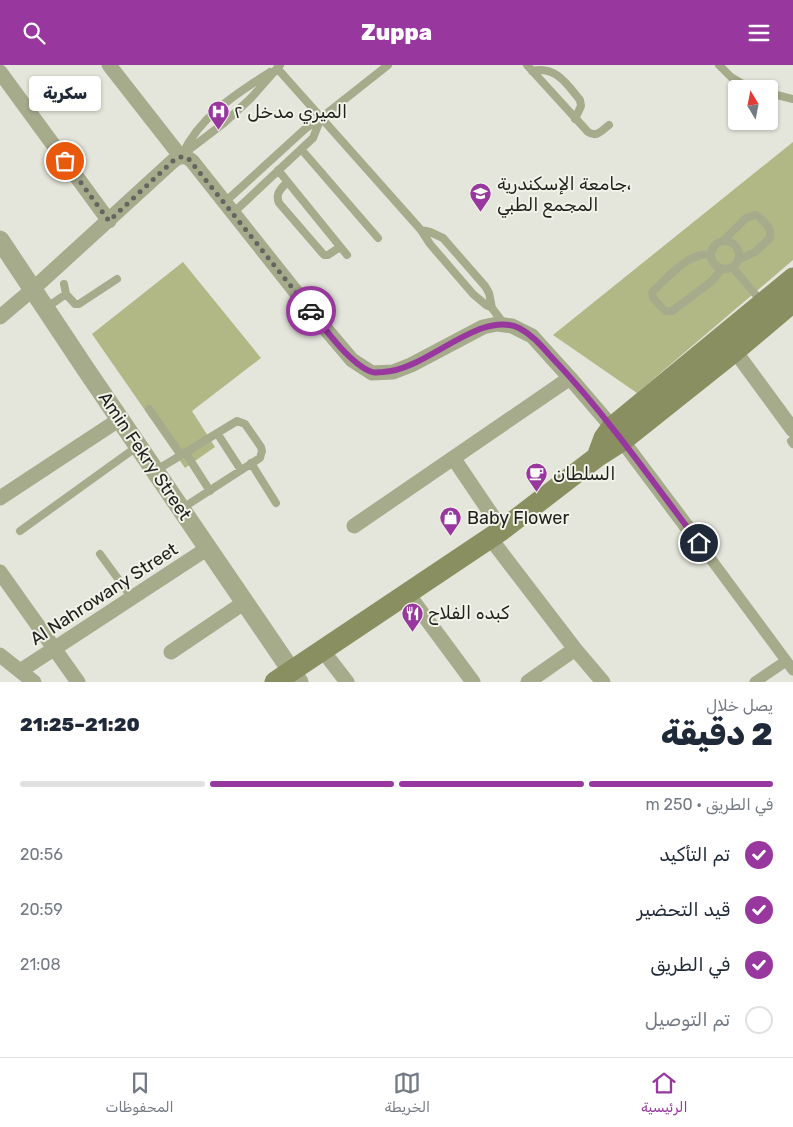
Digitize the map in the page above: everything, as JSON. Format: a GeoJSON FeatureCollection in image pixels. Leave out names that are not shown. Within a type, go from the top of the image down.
{"type":"FeatureCollection","features":[{"type":"Feature","properties":{"kind":"main road"},"geometry":{"type":"LineString","coordinates":[[617,434],[793,278]]}},
{"type":"Feature","properties":{"kind":"main road"},"geometry":{"type":"LineString","coordinates":[[289,678],[323,651],[496,534],[597,457],[604,438],[617,434],[735,351],[793,302]]}},
{"type":"Feature","properties":{"kind":"street"},"geometry":{"type":"LineString","coordinates":[[109,65],[181,157]]}},
{"type":"Feature","properties":{"kind":"street"},"geometry":{"type":"LineString","coordinates":[[0,73],[109,221]]}},
{"type":"Feature","properties":{"kind":"street"},"geometry":{"type":"LineString","coordinates":[[0,317],[109,221],[173,161],[185,156],[192,161],[352,360],[372,373],[393,372],[411,365],[483,327],[497,324],[505,325],[519,328],[532,336],[617,434],[790,666],[755,682]]}},
{"type":"Feature","properties":{"kind":"street","name":"Amin Fekry Street"},"geometry":{"type":"LineString","coordinates":[[0,240],[245,602],[289,678]]}},
{"type":"Feature","properties":{"kind":"street"},"geometry":{"type":"LineString","coordinates":[[735,351],[792,438]]}},
{"type":"Feature","properties":{"kind":"street"},"geometry":{"type":"LineString","coordinates":[[354,526],[570,378]]}},
{"type":"Feature","properties":{"kind":"street"},"geometry":{"type":"LineString","coordinates":[[0,498],[120,419]]}},
{"type":"Feature","properties":{"kind":"street"},"geometry":{"type":"LineString","coordinates":[[454,459],[496,534],[575,649],[602,682]]}},
{"type":"Feature","properties":{"kind":"street","name":"Al Nahrowany Street"},"geometry":{"type":"LineString","coordinates":[[20,671],[208,548]]}},
{"type":"Feature","properties":{"kind":"street"},"geometry":{"type":"LineString","coordinates":[[0,572],[78,682]]}},
{"type":"Feature","properties":{"kind":"street"},"geometry":{"type":"LineString","coordinates":[[408,594],[473,682]]}},
{"type":"Feature","properties":{"kind":"street"},"geometry":{"type":"LineString","coordinates":[[172,652],[245,602]]}},
{"type":"Feature","properties":{"kind":"street"},"geometry":{"type":"LineString","coordinates":[[528,682],[575,649]]}},
{"type":"Feature","properties":{"kind":"street"},"geometry":{"type":"LineString","coordinates":[[323,651],[347,682]]}},
{"type":"Feature","properties":{"kind":"street"},"geometry":{"type":"LineString","coordinates":[[3,663],[20,671],[34,682]]}},
{"type":"Feature","properties":{"kind":"lane"},"geometry":{"type":"LineString","coordinates":[[229,207],[305,129],[321,119],[388,65]]}},
{"type":"Feature","properties":{"kind":"lane"},"geometry":{"type":"LineString","coordinates":[[719,65],[736,80]]}},
{"type":"Feature","properties":{"kind":"lane"},"geometry":{"type":"LineString","coordinates":[[181,157],[224,123],[251,98],[279,66]]}},
{"type":"Feature","properties":{"kind":"lane"},"geometry":{"type":"LineString","coordinates":[[181,157],[189,139],[213,112],[279,66]]}},
{"type":"Feature","properties":{"kind":"lane"},"geometry":{"type":"LineString","coordinates":[[279,66],[321,119],[421,230],[430,244],[473,294],[492,308],[505,325]]}},
{"type":"Feature","properties":{"kind":"lane"},"geometry":{"type":"LineString","coordinates":[[529,68],[553,67],[580,99],[581,107],[575,119]]}},
{"type":"Feature","properties":{"kind":"lane"},"geometry":{"type":"LineString","coordinates":[[529,68],[591,135],[598,134],[609,125]]}},
{"type":"Feature","properties":{"kind":"lane"},"geometry":{"type":"LineString","coordinates":[[778,95],[793,99]]}},
{"type":"Feature","properties":{"kind":"lane"},"geometry":{"type":"LineString","coordinates":[[229,207],[278,170],[313,138],[321,119]]}},
{"type":"Feature","properties":{"kind":"lane"},"geometry":{"type":"LineString","coordinates":[[301,149],[378,238]]}},
{"type":"Feature","properties":{"kind":"lane"},"geometry":{"type":"LineString","coordinates":[[278,170],[347,255]]}},
{"type":"Feature","properties":{"kind":"lane"},"geometry":{"type":"LineString","coordinates":[[288,182],[277,193],[279,203],[324,255],[328,255],[340,247]]}},
{"type":"Feature","properties":{"kind":"lane"},"geometry":{"type":"LineString","coordinates":[[711,254],[699,255],[687,260],[653,291],[653,298],[665,311],[672,311],[711,282],[722,269],[732,267],[738,260],[755,252],[770,239],[768,227],[758,216],[746,218],[723,241],[715,245],[711,254],[714,263],[722,269]]}},
{"type":"Feature","properties":{"kind":"lane"},"geometry":{"type":"LineString","coordinates":[[421,230],[443,238],[485,286],[489,293],[492,308]]}},
{"type":"Feature","properties":{"kind":"lane"},"geometry":{"type":"LineString","coordinates":[[723,241],[728,241],[736,246],[739,251],[738,260]]}},
{"type":"Feature","properties":{"kind":"lane"},"geometry":{"type":"LineString","coordinates":[[732,267],[763,303]]}},
{"type":"Feature","properties":{"kind":"lane"},"geometry":{"type":"LineString","coordinates":[[64,284],[66,294],[72,302],[79,303],[117,279]]}},
{"type":"Feature","properties":{"kind":"lane"},"geometry":{"type":"LineString","coordinates":[[46,308],[66,294]]}},
{"type":"Feature","properties":{"kind":"lane"},"geometry":{"type":"LineString","coordinates":[[149,409],[210,491]]}},
{"type":"Feature","properties":{"kind":"lane"},"geometry":{"type":"LineString","coordinates":[[156,471],[237,421],[245,424],[262,451],[260,458],[181,509]]}},
{"type":"Feature","properties":{"kind":"lane"},"geometry":{"type":"LineString","coordinates":[[217,433],[241,470]]}},
{"type":"Feature","properties":{"kind":"lane"},"geometry":{"type":"LineString","coordinates":[[20,531],[138,446]]}},
{"type":"Feature","properties":{"kind":"lane"},"geometry":{"type":"LineString","coordinates":[[251,463],[276,503]]}},
{"type":"Feature","properties":{"kind":"lane"},"geometry":{"type":"LineString","coordinates":[[100,554],[132,598]]}},
{"type":"Feature","properties":{"kind":"green space"},"geometry":{"type":"Polygon","coordinates":[[[793,142],[793,260],[637,393],[553,335],[793,142]]]}},
{"type":"Feature","properties":{"kind":"green space"},"geometry":{"type":"Polygon","coordinates":[[[183,262],[261,358],[192,411],[215,447],[185,468],[92,334],[183,262]]]}},
{"type":"Feature","properties":{"kind":"way so far"},"geometry":{"type":"LineString","coordinates":[[65,161],[109,221],[173,161],[185,156],[192,161],[311,311]]}},
{"type":"Feature","properties":{"kind":"place","name":"الميري مدخل ٢"},"geometry":{"type":"Point","coordinates":[218,131]}},
{"type":"Feature","properties":{"kind":"place","name":"سكرية"},"geometry":{"type":"Point","coordinates":[65,161]}},
{"type":"Feature","properties":{"kind":"place","name":"جامعة الإسكندرية، المجمع الطبي"},"geometry":{"type":"Point","coordinates":[481,213]}},
{"type":"Feature","properties":{"kind":"place","name":"السلطان"},"geometry":{"type":"Point","coordinates":[537,493]}},
{"type":"Feature","properties":{"kind":"place","name":"Baby Flower"},"geometry":{"type":"Point","coordinates":[451,537]}},
{"type":"Feature","properties":{"kind":"place","name":"كبده الفلاح"},"geometry":{"type":"Point","coordinates":[412,632]}},
{"type":"Feature","properties":{"kind":"route"},"geometry":{"type":"LineString","coordinates":[[311,311],[352,360],[372,373],[393,372],[411,365],[483,327],[497,324],[519,328],[532,336],[612,427],[699,543]]}}]}
